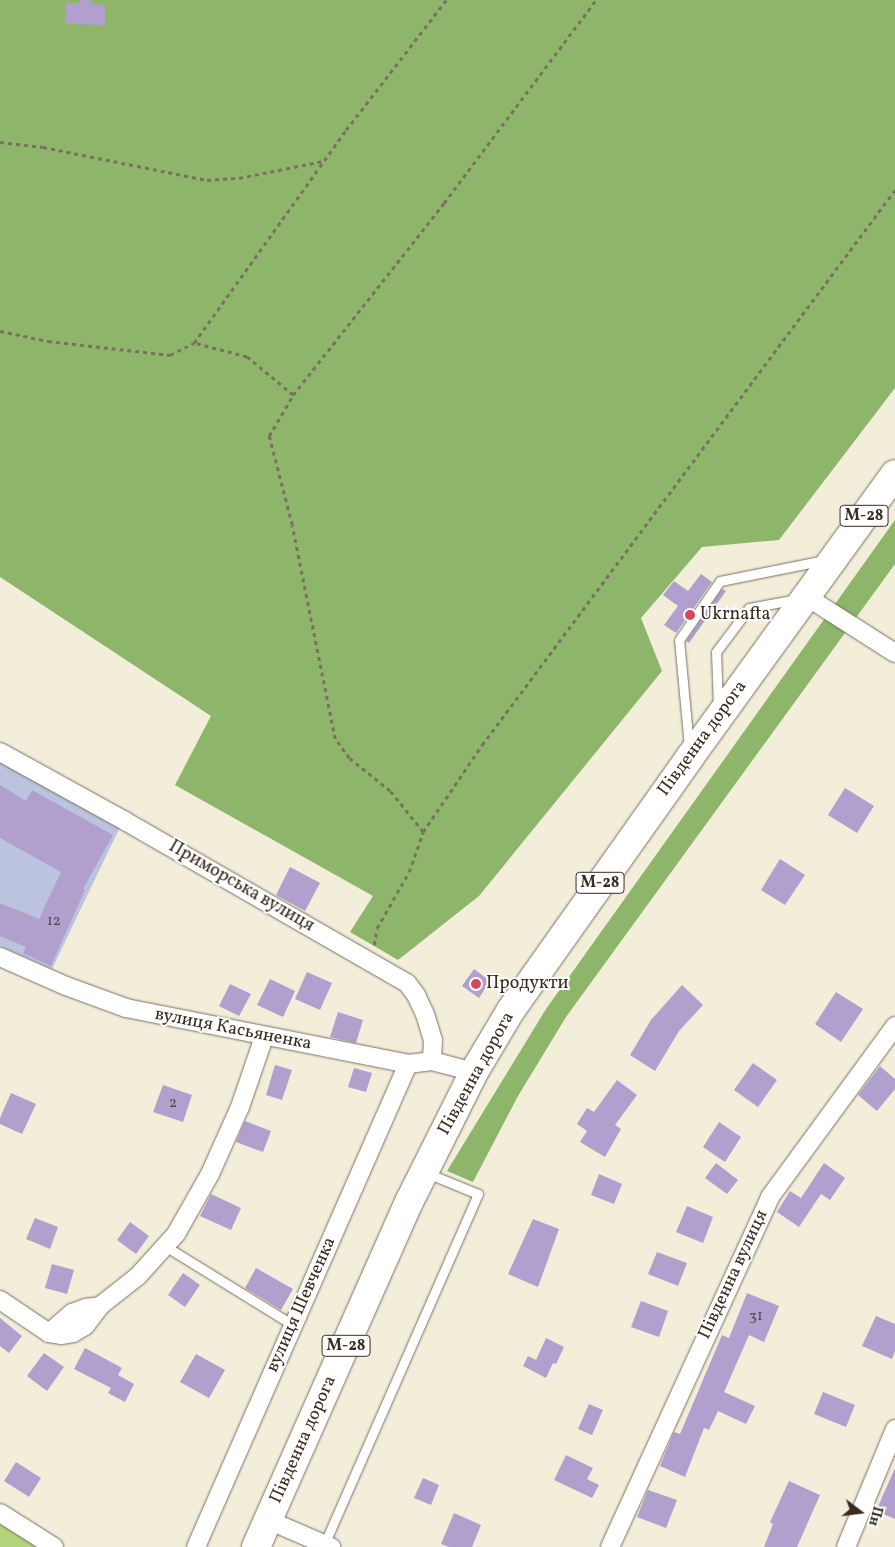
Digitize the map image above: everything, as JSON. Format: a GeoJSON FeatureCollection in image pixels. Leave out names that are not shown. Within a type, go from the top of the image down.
{"type":"FeatureCollection","features":[{"type":"Feature","properties":{"kind":"highway","name":"Південна дорога"},"geometry":{"type":"LineString","coordinates":[[256,1547],[424,1172],[474,1072],[511,1010],[690,756],[895,474]]}},
{"type":"Feature","properties":{"kind":"street"},"geometry":{"type":"LineString","coordinates":[[807,597],[895,654]]}},
{"type":"Feature","properties":{"kind":"street","name":"Приморська вулиця"},"geometry":{"type":"LineString","coordinates":[[0,752],[125,821],[407,983],[416,995],[425,1014],[433,1040],[432,1061]]}},
{"type":"Feature","properties":{"kind":"street","name":"вулиця Касьяненка"},"geometry":{"type":"LineString","coordinates":[[0,957],[66,986],[126,1008],[264,1037],[408,1064],[432,1061],[474,1072]]}},
{"type":"Feature","properties":{"kind":"street","name":"Південна вулиця"},"geometry":{"type":"LineString","coordinates":[[610,1547],[770,1197],[895,1026]]}},
{"type":"Feature","properties":{"kind":"street"},"geometry":{"type":"LineString","coordinates":[[0,1300],[49,1333],[61,1336],[73,1333],[85,1326],[100,1306],[138,1276],[186,1219],[210,1174],[240,1107],[264,1037]]}},
{"type":"Feature","properties":{"kind":"street","name":"вулиця Шевченка"},"geometry":{"type":"LineString","coordinates":[[196,1547],[408,1064]]}},
{"type":"Feature","properties":{"kind":"street"},"geometry":{"type":"LineString","coordinates":[[846,1547],[895,1429]]}},
{"type":"Feature","properties":{"kind":"street"},"geometry":{"type":"LineString","coordinates":[[0,1513],[54,1547]]}},
{"type":"Feature","properties":{"kind":"street"},"geometry":{"type":"LineString","coordinates":[[268,1520],[326,1546]]}},
{"type":"Feature","properties":{"kind":"lane"},"geometry":{"type":"LineString","coordinates":[[690,756],[679,640],[720,582],[833,559]]}},
{"type":"Feature","properties":{"kind":"lane"},"geometry":{"type":"LineString","coordinates":[[718,718],[716,652],[749,608],[807,597]]}},
{"type":"Feature","properties":{"kind":"lane"},"geometry":{"type":"LineString","coordinates":[[326,1546],[478,1194],[424,1172]]}},
{"type":"Feature","properties":{"kind":"lane"},"geometry":{"type":"LineString","coordinates":[[165,1246],[293,1325]]}},
{"type":"Feature","properties":{"kind":"path"},"geometry":{"type":"LineString","coordinates":[[0,331],[48,341],[170,355],[194,343],[324,161],[446,0]]}},
{"type":"Feature","properties":{"kind":"path"},"geometry":{"type":"LineString","coordinates":[[423,832],[390,790],[349,758],[335,740],[292,526],[269,436],[293,395],[444,203],[596,0]]}},
{"type":"Feature","properties":{"kind":"path"},"geometry":{"type":"LineString","coordinates":[[0,142],[43,147],[207,180],[239,178],[324,161]]}},
{"type":"Feature","properties":{"kind":"path"},"geometry":{"type":"LineString","coordinates":[[370,962],[377,928],[409,872],[423,832],[482,745],[895,190]]}},
{"type":"Feature","properties":{"kind":"path"},"geometry":{"type":"LineString","coordinates":[[194,343],[247,357],[293,395]]}},
{"type":"Feature","properties":{"kind":"shaded area"},"geometry":{"type":"Polygon","coordinates":[[[0,759],[120,827],[52,969],[0,946],[0,759]]]}},
{"type":"Feature","properties":{"kind":"green space"},"geometry":{"type":"Polygon","coordinates":[[[0,0],[895,0],[895,388],[779,540],[702,547],[641,618],[662,671],[479,896],[398,960],[350,932],[373,896],[175,785],[211,716],[0,577],[0,0]]]}},
{"type":"Feature","properties":{"kind":"green space"},"geometry":{"type":"Polygon","coordinates":[[[895,520],[895,564],[566,1017],[518,1096],[473,1182],[447,1171],[546,1009],[895,520]]]}},
{"type":"Feature","properties":{"kind":"green space"},"geometry":{"type":"Polygon","coordinates":[[[0,1523],[41,1547],[0,1547],[0,1523]]]}},
{"type":"Feature","properties":{"kind":"building"},"geometry":{"type":"Polygon","coordinates":[[[80,0],[92,0],[92,4],[105,5],[105,25],[65,24],[66,3],[80,3],[80,0]]]}},
{"type":"Feature","properties":{"kind":"building"},"geometry":{"type":"Polygon","coordinates":[[[701,574],[712,582],[676,633],[664,625],[678,606],[663,595],[674,581],[688,591],[701,574]]]}},
{"type":"Feature","properties":{"kind":"building"},"geometry":{"type":"Polygon","coordinates":[[[722,589],[726,591],[689,643],[686,641],[722,589]]]}},
{"type":"Feature","properties":{"kind":"building"},"geometry":{"type":"Polygon","coordinates":[[[0,785],[26,801],[32,790],[113,835],[83,889],[85,890],[51,966],[23,953],[26,947],[0,936],[0,903],[39,919],[61,872],[0,838],[0,785]]]}},
{"type":"Feature","properties":{"kind":"building"},"geometry":{"type":"Polygon","coordinates":[[[845,788],[874,806],[857,833],[828,815],[845,788]]]}},
{"type":"Feature","properties":{"kind":"building"},"geometry":{"type":"Polygon","coordinates":[[[780,859],[805,875],[785,905],[761,890],[780,859]]]}},
{"type":"Feature","properties":{"kind":"building"},"geometry":{"type":"Polygon","coordinates":[[[290,867],[320,883],[305,911],[276,895],[290,867]]]}},
{"type":"Feature","properties":{"kind":"building","name":"Продукти"},"geometry":{"type":"Polygon","coordinates":[[[474,969],[490,981],[479,998],[462,986],[474,969]]]}},
{"type":"Feature","properties":{"kind":"building"},"geometry":{"type":"Polygon","coordinates":[[[307,972],[332,983],[320,1010],[295,999],[307,972]]]}},
{"type":"Feature","properties":{"kind":"building"},"geometry":{"type":"Polygon","coordinates":[[[270,979],[295,991],[283,1017],[257,1005],[270,979]]]}},
{"type":"Feature","properties":{"kind":"building"},"geometry":{"type":"Polygon","coordinates":[[[230,984],[251,994],[239,1016],[219,1006],[230,984]]]}},
{"type":"Feature","properties":{"kind":"building"},"geometry":{"type":"Polygon","coordinates":[[[682,985],[703,1005],[679,1031],[655,1071],[630,1055],[651,1020],[682,985]]]}},
{"type":"Feature","properties":{"kind":"building"},"geometry":{"type":"Polygon","coordinates":[[[836,992],[863,1009],[841,1042],[815,1024],[836,992]]]}},
{"type":"Feature","properties":{"kind":"building"},"geometry":{"type":"Polygon","coordinates":[[[338,1012],[363,1020],[356,1043],[330,1037],[338,1012]]]}},
{"type":"Feature","properties":{"kind":"building"},"geometry":{"type":"Polygon","coordinates":[[[753,1063],[777,1080],[758,1107],[734,1090],[753,1063]]]}},
{"type":"Feature","properties":{"kind":"building"},"geometry":{"type":"Polygon","coordinates":[[[275,1065],[292,1070],[282,1100],[266,1095],[275,1065]]]}},
{"type":"Feature","properties":{"kind":"building"},"geometry":{"type":"Polygon","coordinates":[[[880,1066],[895,1079],[895,1089],[877,1111],[858,1095],[880,1066]]]}},
{"type":"Feature","properties":{"kind":"building"},"geometry":{"type":"Polygon","coordinates":[[[354,1068],[372,1073],[366,1092],[348,1087],[354,1068]]]}},
{"type":"Feature","properties":{"kind":"building"},"geometry":{"type":"Polygon","coordinates":[[[617,1080],[637,1095],[615,1125],[621,1129],[605,1157],[580,1142],[587,1131],[577,1124],[587,1108],[594,1112],[617,1080]]]}},
{"type":"Feature","properties":{"kind":"building"},"geometry":{"type":"Polygon","coordinates":[[[163,1085],[192,1095],[183,1122],[153,1112],[163,1085]]]}},
{"type":"Feature","properties":{"kind":"building"},"geometry":{"type":"Polygon","coordinates":[[[11,1093],[36,1104],[22,1134],[0,1124],[0,1118],[11,1093]]]}},
{"type":"Feature","properties":{"kind":"building"},"geometry":{"type":"Polygon","coordinates":[[[245,1121],[271,1131],[263,1152],[236,1142],[245,1121]]]}},
{"type":"Feature","properties":{"kind":"building"},"geometry":{"type":"Polygon","coordinates":[[[719,1122],[741,1137],[725,1162],[703,1147],[719,1122]]]}},
{"type":"Feature","properties":{"kind":"building"},"geometry":{"type":"Polygon","coordinates":[[[716,1163],[738,1180],[727,1194],[705,1178],[716,1163]]]}},
{"type":"Feature","properties":{"kind":"building"},"geometry":{"type":"Polygon","coordinates":[[[824,1163],[845,1178],[830,1200],[821,1194],[799,1227],[777,1212],[790,1191],[801,1198],[824,1163]]]}},
{"type":"Feature","properties":{"kind":"building"},"geometry":{"type":"Polygon","coordinates":[[[599,1174],[622,1184],[614,1204],[591,1195],[599,1174]]]}},
{"type":"Feature","properties":{"kind":"building"},"geometry":{"type":"Polygon","coordinates":[[[211,1194],[241,1208],[231,1230],[200,1216],[211,1194]]]}},
{"type":"Feature","properties":{"kind":"building"},"geometry":{"type":"Polygon","coordinates":[[[687,1206],[713,1217],[703,1243],[676,1232],[687,1206]]]}},
{"type":"Feature","properties":{"kind":"building"},"geometry":{"type":"Polygon","coordinates":[[[35,1218],[58,1227],[50,1249],[26,1239],[35,1218]]]}},
{"type":"Feature","properties":{"kind":"building"},"geometry":{"type":"Polygon","coordinates":[[[533,1219],[559,1229],[538,1287],[508,1274],[533,1219]]]}},
{"type":"Feature","properties":{"kind":"building"},"geometry":{"type":"Polygon","coordinates":[[[130,1222],[149,1236],[136,1254],[117,1240],[130,1222]]]}},
{"type":"Feature","properties":{"kind":"building"},"geometry":{"type":"Polygon","coordinates":[[[657,1252],[687,1263],[678,1286],[648,1274],[657,1252]]]}},
{"type":"Feature","properties":{"kind":"building"},"geometry":{"type":"Polygon","coordinates":[[[52,1264],[74,1270],[67,1294],[45,1288],[52,1264]]]}},
{"type":"Feature","properties":{"kind":"building"},"geometry":{"type":"Polygon","coordinates":[[[256,1268],[293,1289],[281,1310],[245,1288],[256,1268]]]}},
{"type":"Feature","properties":{"kind":"building"},"geometry":{"type":"Polygon","coordinates":[[[183,1273],[200,1285],[185,1307],[168,1295],[183,1273]]]}},
{"type":"Feature","properties":{"kind":"building"},"geometry":{"type":"Polygon","coordinates":[[[747,1293],[779,1306],[764,1342],[749,1335],[724,1392],[755,1406],[746,1424],[718,1411],[709,1430],[704,1428],[685,1477],[660,1466],[674,1432],[680,1434],[722,1335],[729,1338],[747,1293]]]}},
{"type":"Feature","properties":{"kind":"building"},"geometry":{"type":"Polygon","coordinates":[[[641,1301],[668,1311],[659,1337],[631,1327],[641,1301]]]}},
{"type":"Feature","properties":{"kind":"building"},"geometry":{"type":"Polygon","coordinates":[[[876,1316],[895,1324],[895,1351],[892,1359],[862,1346],[876,1316]]]}},
{"type":"Feature","properties":{"kind":"building"},"geometry":{"type":"Polygon","coordinates":[[[0,1318],[22,1336],[9,1353],[0,1346],[0,1318]]]}},
{"type":"Feature","properties":{"kind":"building"},"geometry":{"type":"Polygon","coordinates":[[[546,1338],[564,1347],[556,1364],[553,1363],[546,1378],[523,1366],[528,1356],[536,1360],[546,1338]]]}},
{"type":"Feature","properties":{"kind":"building"},"geometry":{"type":"Polygon","coordinates":[[[85,1348],[122,1368],[118,1375],[134,1384],[125,1402],[108,1393],[111,1388],[74,1369],[85,1348]]]}},
{"type":"Feature","properties":{"kind":"building"},"geometry":{"type":"Polygon","coordinates":[[[44,1353],[64,1367],[47,1391],[27,1376],[44,1353]]]}},
{"type":"Feature","properties":{"kind":"building"},"geometry":{"type":"Polygon","coordinates":[[[196,1354],[225,1370],[209,1398],[180,1382],[196,1354]]]}},
{"type":"Feature","properties":{"kind":"building"},"geometry":{"type":"Polygon","coordinates":[[[823,1392],[855,1405],[846,1427],[814,1414],[823,1392]]]}},
{"type":"Feature","properties":{"kind":"building"},"geometry":{"type":"Polygon","coordinates":[[[589,1404],[603,1410],[592,1435],[578,1429],[589,1404]]]}},
{"type":"Feature","properties":{"kind":"building"},"geometry":{"type":"Polygon","coordinates":[[[566,1455],[593,1468],[587,1479],[599,1485],[592,1498],[554,1480],[566,1455]]]}},
{"type":"Feature","properties":{"kind":"building"},"geometry":{"type":"Polygon","coordinates":[[[16,1462],[41,1478],[29,1497],[4,1481],[16,1462]]]}},
{"type":"Feature","properties":{"kind":"building"},"geometry":{"type":"Polygon","coordinates":[[[895,1468],[895,1519],[876,1511],[895,1468]]]}},
{"type":"Feature","properties":{"kind":"building"},"geometry":{"type":"Polygon","coordinates":[[[423,1478],[439,1485],[431,1505],[414,1498],[423,1478]]]}},
{"type":"Feature","properties":{"kind":"building"},"geometry":{"type":"Polygon","coordinates":[[[789,1481],[820,1495],[797,1547],[764,1547],[773,1524],[770,1522],[789,1481]]]}},
{"type":"Feature","properties":{"kind":"building"},"geometry":{"type":"Polygon","coordinates":[[[648,1490],[677,1500],[666,1528],[637,1517],[648,1490]]]}},
{"type":"Feature","properties":{"kind":"building"},"geometry":{"type":"Polygon","coordinates":[[[454,1513],[481,1525],[472,1547],[449,1547],[441,1544],[454,1513]]]}},
{"type":"Feature","properties":{"kind":"place","name":"Ukrnafta"},"geometry":{"type":"Point","coordinates":[690,615]}},
{"type":"Feature","properties":{"kind":"place","name":"Продукти"},"geometry":{"type":"Point","coordinates":[476,984]}}]}
